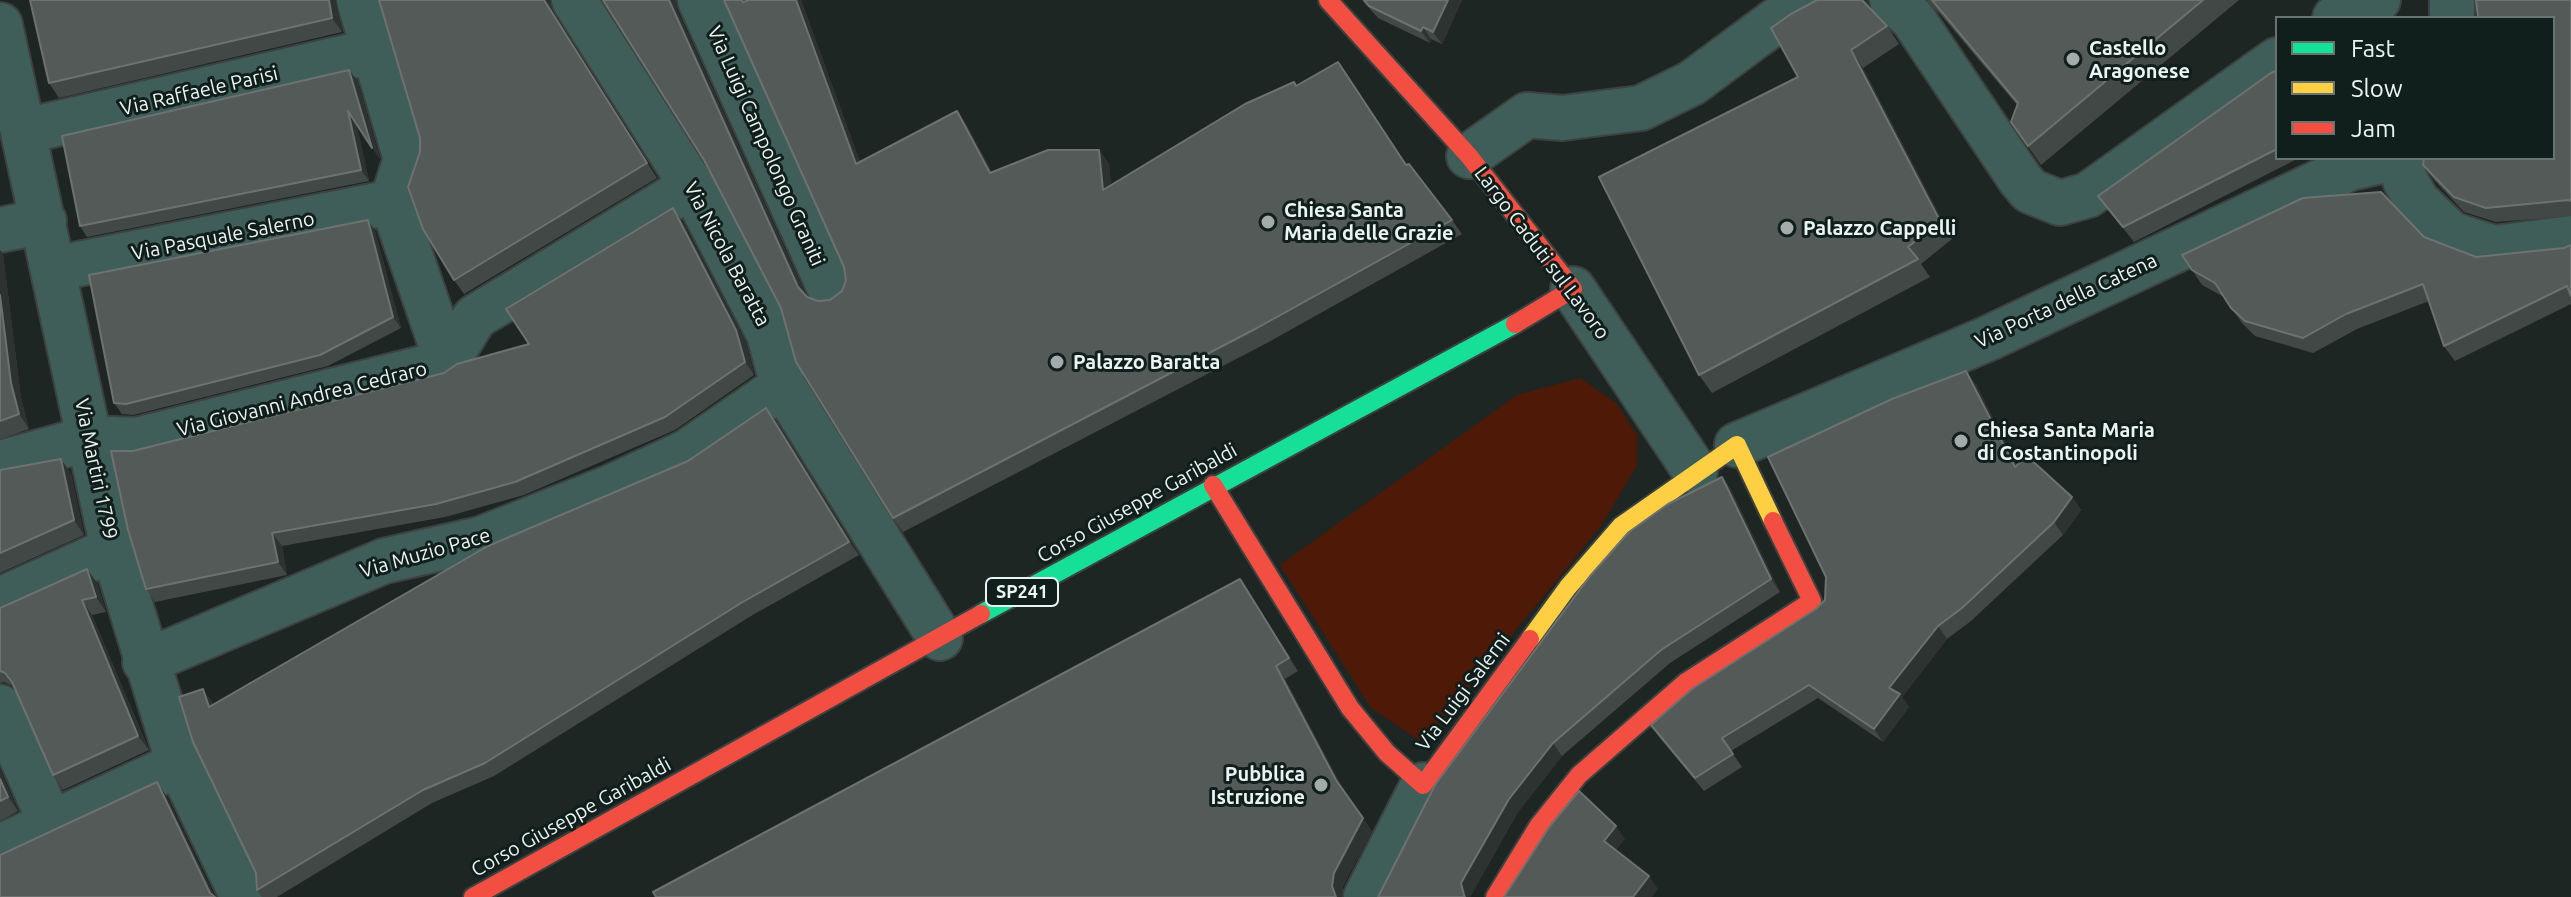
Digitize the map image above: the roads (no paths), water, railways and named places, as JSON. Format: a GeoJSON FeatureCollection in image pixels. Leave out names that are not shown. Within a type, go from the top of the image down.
{"type":"FeatureCollection","features":[{"type":"Feature","properties":{"kind":"main road","name":"Largo Caduti sul Lavoro"},"geometry":{"type":"LineString","coordinates":[[1328,0],[1469,156],[1573,289]]}},
{"type":"Feature","properties":{"kind":"main road","name":"Corso Giuseppe Garibaldi"},"geometry":{"type":"LineString","coordinates":[[473,897],[1213,485],[1520,321],[1573,289]]}},
{"type":"Feature","properties":{"kind":"main road","name":"Via Luigi Salerni"},"geometry":{"type":"LineString","coordinates":[[1213,485],[1350,708],[1387,753],[1423,785],[1585,567],[1683,454],[1737,445]]}},
{"type":"Feature","properties":{"kind":"main road"},"geometry":{"type":"LineString","coordinates":[[1495,897],[1539,825],[1579,775],[1686,682],[1812,601],[1737,445]]}},
{"type":"Feature","properties":{"kind":"street","name":"Via Nicola Baratta"},"geometry":{"type":"LineString","coordinates":[[574,0],[692,186],[769,334],[783,386],[940,638]]}},
{"type":"Feature","properties":{"kind":"street","name":"Via Luigi Campolongo Graniti"},"geometry":{"type":"LineString","coordinates":[[700,0],[831,291]]}},
{"type":"Feature","properties":{"kind":"street"},"geometry":{"type":"LineString","coordinates":[[1469,156],[1527,115],[1574,118],[1641,108],[1692,83],[1804,0]]}},
{"type":"Feature","properties":{"kind":"street"},"geometry":{"type":"LineString","coordinates":[[1892,0],[1913,19],[2030,191],[2060,203],[2088,195],[2275,61]]}},
{"type":"Feature","properties":{"kind":"street"},"geometry":{"type":"LineString","coordinates":[[2338,16],[2349,8],[2378,0]]}},
{"type":"Feature","properties":{"kind":"street"},"geometry":{"type":"LineString","coordinates":[[371,16],[406,159],[392,202],[447,362]]}},
{"type":"Feature","properties":{"kind":"street","name":"Via Raffaele Parisi"},"geometry":{"type":"LineString","coordinates":[[25,131],[371,16]]}},
{"type":"Feature","properties":{"kind":"street","name":"Via Martiri 1799"},"geometry":{"type":"LineString","coordinates":[[0,25],[113,549],[145,662],[179,764],[243,897]]}},
{"type":"Feature","properties":{"kind":"street","name":"Via Porta della Catena"},"geometry":{"type":"LineString","coordinates":[[1737,445],[1989,338],[2350,168],[2388,160]]}},
{"type":"Feature","properties":{"kind":"street"},"geometry":{"type":"LineString","coordinates":[[2398,160],[2417,201],[2451,234],[2494,248],[2571,238]]}},
{"type":"Feature","properties":{"kind":"street","name":"Via Giovanni Andrea Cedraro"},"geometry":{"type":"LineString","coordinates":[[0,463],[90,438],[136,440],[447,362],[475,317],[692,186]]}},
{"type":"Feature","properties":{"kind":"street","name":"Via Pasquale Salerno"},"geometry":{"type":"LineString","coordinates":[[53,269],[392,202]]}},
{"type":"Feature","properties":{"kind":"street"},"geometry":{"type":"LineString","coordinates":[[0,230],[44,221]]}},
{"type":"Feature","properties":{"kind":"street","name":"Largo Caduti sul Lavoro"},"geometry":{"type":"LineString","coordinates":[[1573,289],[1683,454]]}},
{"type":"Feature","properties":{"kind":"street","name":"Via Muzio Pace"},"geometry":{"type":"LineString","coordinates":[[145,662],[384,561],[481,539],[609,488],[687,452],[783,386]]}},
{"type":"Feature","properties":{"kind":"street"},"geometry":{"type":"LineString","coordinates":[[0,600],[113,549]]}},
{"type":"Feature","properties":{"kind":"street"},"geometry":{"type":"LineString","coordinates":[[4,727],[50,822]]}},
{"type":"Feature","properties":{"kind":"street"},"geometry":{"type":"LineString","coordinates":[[0,847],[179,764]]}},
{"type":"Feature","properties":{"kind":"street"},"geometry":{"type":"LineString","coordinates":[[1366,897],[1423,785]]}},
{"type":"Feature","properties":{"kind":"place","name":"Castello Aragonese"},"geometry":{"type":"Point","coordinates":[2073,59]}},
{"type":"Feature","properties":{"kind":"place","name":"Chiesa Santa Maria delle Grazie"},"geometry":{"type":"Point","coordinates":[1268,222]}},
{"type":"Feature","properties":{"kind":"place","name":"Palazzo Cappelli"},"geometry":{"type":"Point","coordinates":[1787,228]}},
{"type":"Feature","properties":{"kind":"place","name":"Palazzo Baratta"},"geometry":{"type":"Point","coordinates":[1057,362]}},
{"type":"Feature","properties":{"kind":"place","name":"Chiesa Santa Maria di Costantinopoli"},"geometry":{"type":"Point","coordinates":[1961,441]}},
{"type":"Feature","properties":{"kind":"place","name":"Pubblica Istruzione"},"geometry":{"type":"Point","coordinates":[1321,785]}}]}
